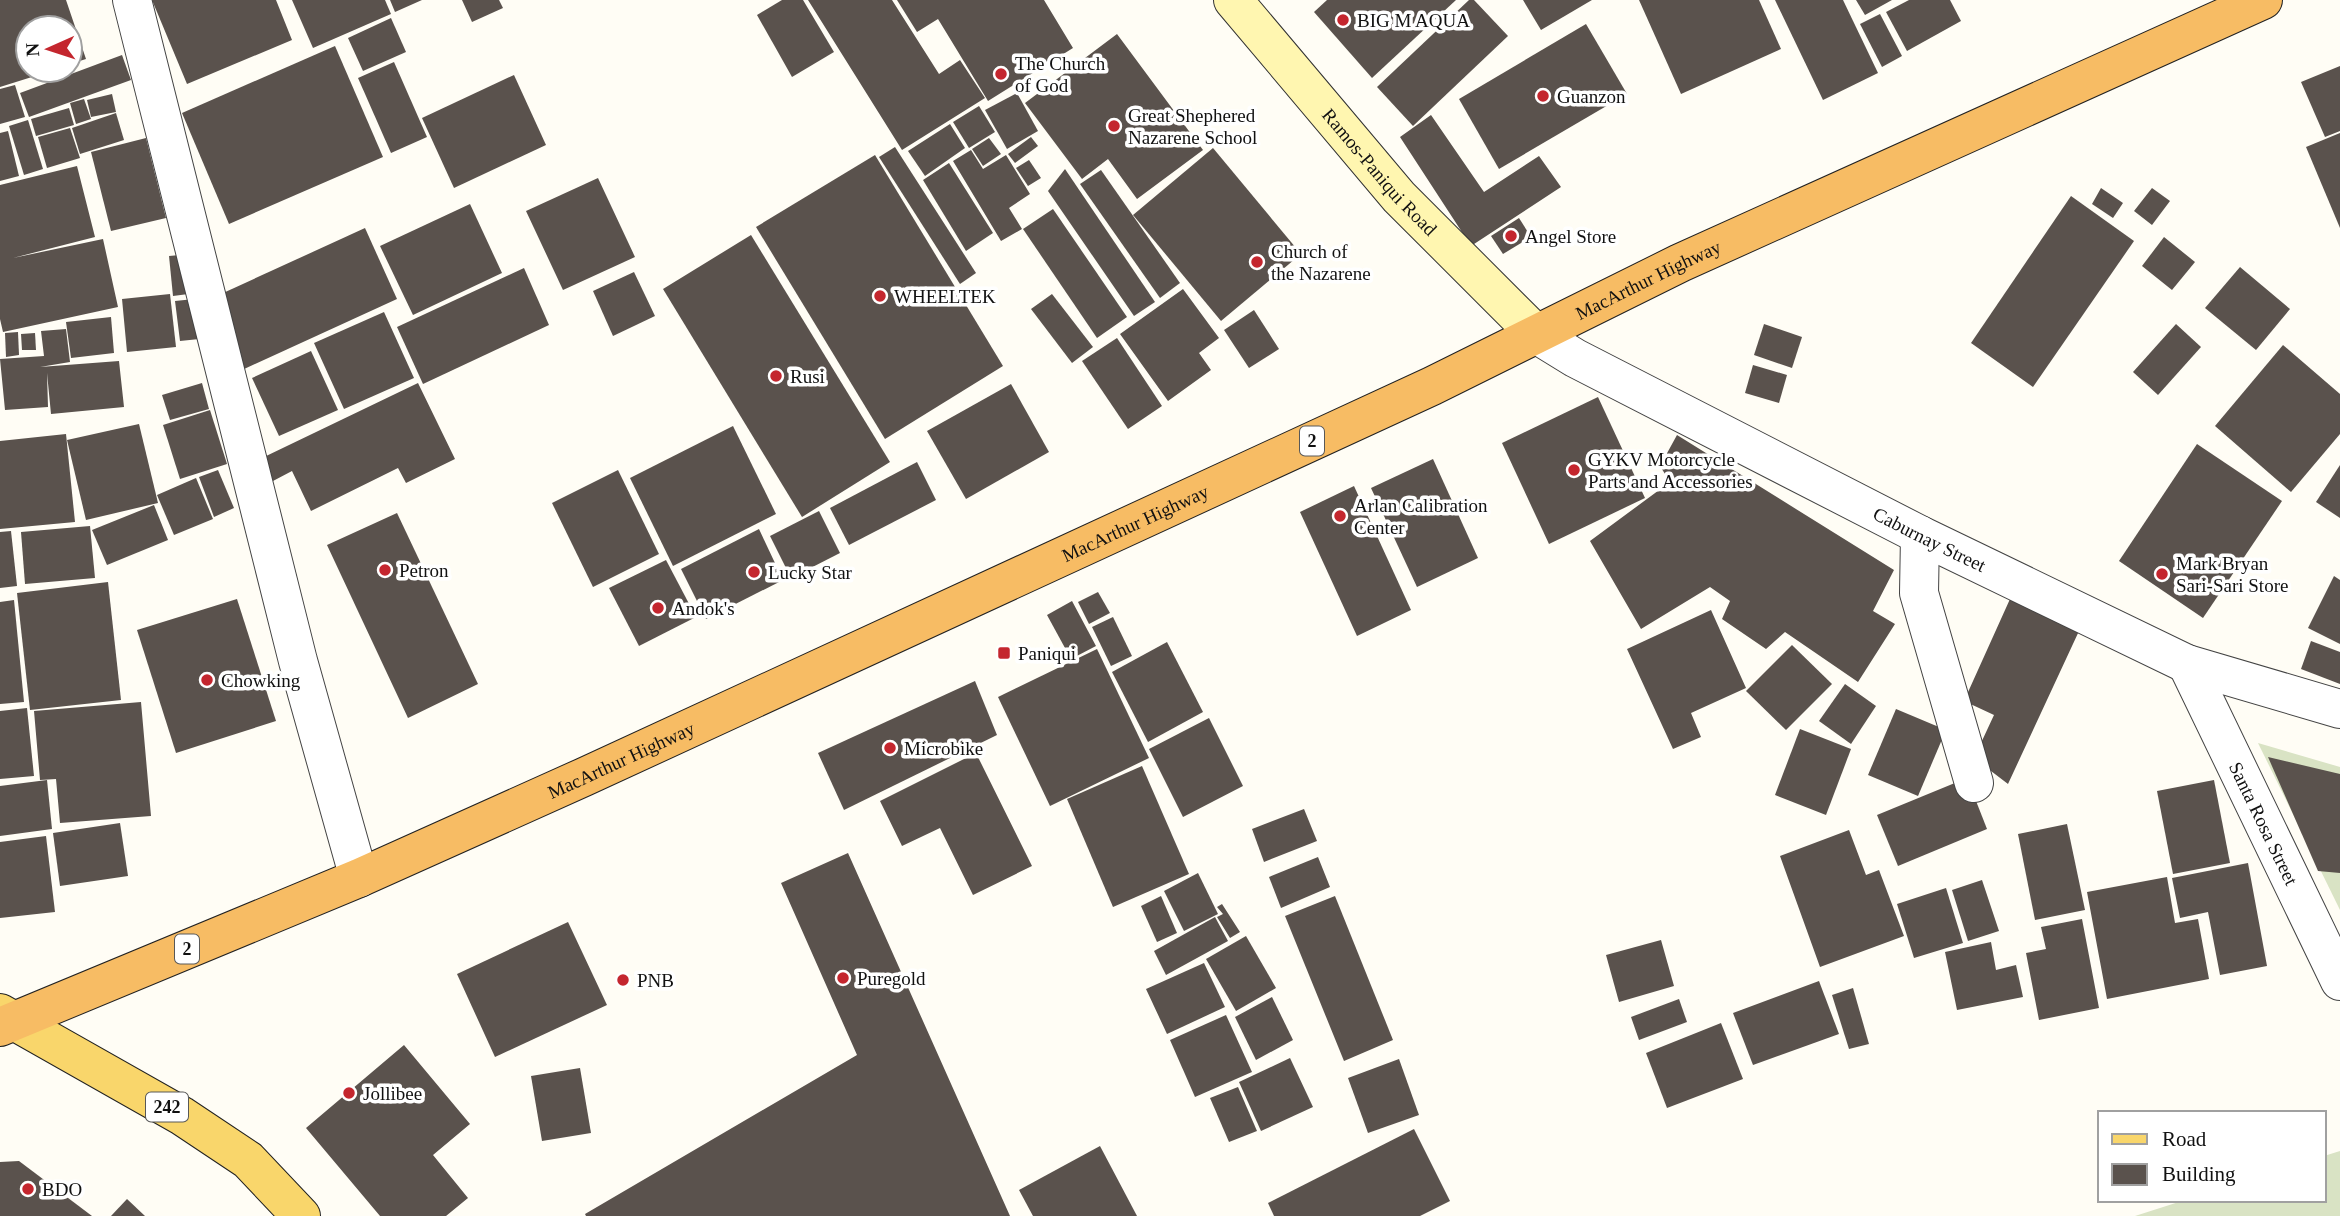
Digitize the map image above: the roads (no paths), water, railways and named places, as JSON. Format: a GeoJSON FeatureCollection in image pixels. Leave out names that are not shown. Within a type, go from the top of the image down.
{"type":"FeatureCollection","features":[{"type":"Feature","properties":{"kind":"highway","name":"MacArthur Highway"},"geometry":{"type":"LineString","coordinates":[[5,1020],[359,878],[1419,392],[1680,262],[2263,0]]}},
{"type":"Feature","properties":{"kind":"main road","name":"Ramos-Paniqui Road"},"geometry":{"type":"LineString","coordinates":[[1234,0],[1399,197],[1536,334]]}},
{"type":"Feature","properties":{"kind":"main road","name":"242"},"geometry":{"type":"LineString","coordinates":[[5,1020],[182,1116],[248,1160],[301,1216]]}},
{"type":"Feature","properties":{"kind":"street"},"geometry":{"type":"LineString","coordinates":[[132,0],[298,661],[359,878]]}},
{"type":"Feature","properties":{"kind":"street","name":"Caburnay Street"},"geometry":{"type":"LineString","coordinates":[[1536,334],[1586,363],[1920,535],[2187,664],[2340,709]]}},
{"type":"Feature","properties":{"kind":"street"},"geometry":{"type":"LineString","coordinates":[[1920,535],[1919,593],[1974,783]]}},
{"type":"Feature","properties":{"kind":"street","name":"Santa Rosa Street"},"geometry":{"type":"LineString","coordinates":[[2187,664],[2340,981]]}},
{"type":"Feature","properties":{"kind":"place","name":"BIG M AQUA"},"geometry":{"type":"Point","coordinates":[1343,20]}},
{"type":"Feature","properties":{"kind":"place","name":"The Church of God"},"geometry":{"type":"Point","coordinates":[1001,74]}},
{"type":"Feature","properties":{"kind":"place","name":"Guanzon"},"geometry":{"type":"Point","coordinates":[1543,96]}},
{"type":"Feature","properties":{"kind":"place","name":"Great Shephered Nazarene School"},"geometry":{"type":"Point","coordinates":[1114,126]}},
{"type":"Feature","properties":{"kind":"place","name":"Angel Store"},"geometry":{"type":"Point","coordinates":[1511,236]}},
{"type":"Feature","properties":{"kind":"place","name":"Church of the Nazarene"},"geometry":{"type":"Point","coordinates":[1257,262]}},
{"type":"Feature","properties":{"kind":"place","name":"WHEELTEK"},"geometry":{"type":"Point","coordinates":[880,296]}},
{"type":"Feature","properties":{"kind":"place","name":"Rusi"},"geometry":{"type":"Point","coordinates":[776,376]}},
{"type":"Feature","properties":{"kind":"place","name":"GYKV Motorcycle Parts and Accessories"},"geometry":{"type":"Point","coordinates":[1574,470]}},
{"type":"Feature","properties":{"kind":"place","name":"Arlan Calibration Center"},"geometry":{"type":"Point","coordinates":[1340,516]}},
{"type":"Feature","properties":{"kind":"place","name":"Petron"},"geometry":{"type":"Point","coordinates":[385,570]}},
{"type":"Feature","properties":{"kind":"place","name":"Lucky Star"},"geometry":{"type":"Point","coordinates":[754,572]}},
{"type":"Feature","properties":{"kind":"place","name":"Mark Bryan Sari-Sari Store"},"geometry":{"type":"Point","coordinates":[2162,574]}},
{"type":"Feature","properties":{"kind":"place","name":"Andok's"},"geometry":{"type":"Point","coordinates":[658,608]}},
{"type":"Feature","properties":{"kind":"place","name":"Paniqui"},"geometry":{"type":"Point","coordinates":[1004,653]}},
{"type":"Feature","properties":{"kind":"place","name":"Chowking"},"geometry":{"type":"Point","coordinates":[207,680]}},
{"type":"Feature","properties":{"kind":"place","name":"Microbike"},"geometry":{"type":"Point","coordinates":[890,748]}},
{"type":"Feature","properties":{"kind":"place","name":"Puregold"},"geometry":{"type":"Point","coordinates":[843,978]}},
{"type":"Feature","properties":{"kind":"place","name":"PNB"},"geometry":{"type":"Point","coordinates":[623,980]}},
{"type":"Feature","properties":{"kind":"place","name":"Jollibee"},"geometry":{"type":"Point","coordinates":[349,1093]}},
{"type":"Feature","properties":{"kind":"place","name":"BDO"},"geometry":{"type":"Point","coordinates":[28,1189]}}]}
